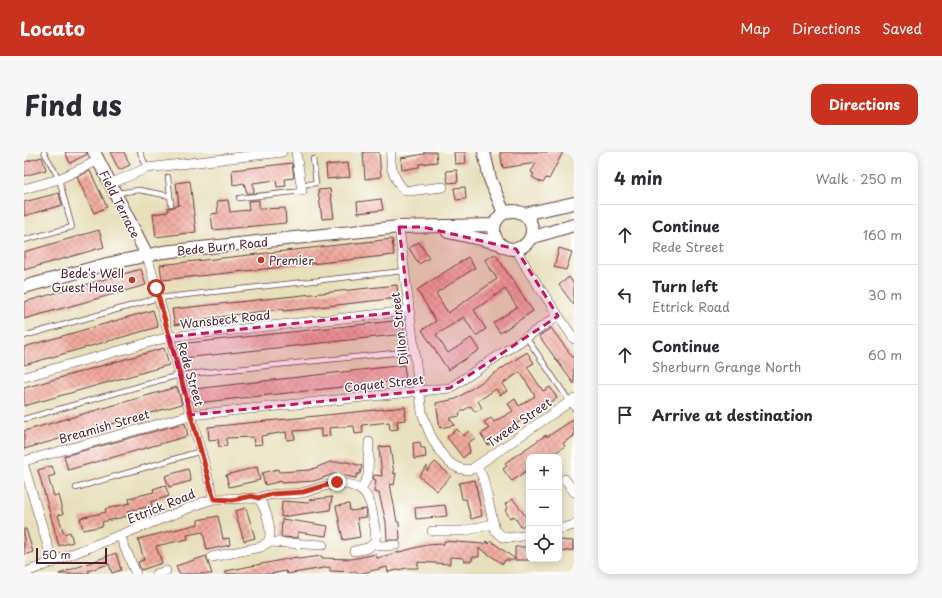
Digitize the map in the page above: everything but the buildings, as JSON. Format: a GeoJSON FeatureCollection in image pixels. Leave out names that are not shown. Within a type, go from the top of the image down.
{"type":"FeatureCollection","features":[{"type":"Feature","properties":{"kind":"main road"},"geometry":{"type":"LineString","coordinates":[[484,152],[490,179],[504,213]]}},
{"type":"Feature","properties":{"kind":"main road","name":"Field Terrace"},"geometry":{"type":"LineString","coordinates":[[97,156],[146,255]]}},
{"type":"Feature","properties":{"kind":"main road"},"geometry":{"type":"LineString","coordinates":[[524,214],[532,225],[530,238],[527,244],[516,249],[509,249],[498,243],[494,231],[494,225],[497,219],[504,213],[516,211],[524,214],[574,203]]}},
{"type":"Feature","properties":{"kind":"main road","name":"Bede Burn Road"},"geometry":{"type":"LineString","coordinates":[[24,287],[146,255],[399,227],[494,225]]}},
{"type":"Feature","properties":{"kind":"main road"},"geometry":{"type":"LineString","coordinates":[[530,238],[574,225]]}},
{"type":"Feature","properties":{"kind":"main road","name":"Bede Burn Road"},"geometry":{"type":"LineString","coordinates":[[423,227],[498,243]]}},
{"type":"Feature","properties":{"kind":"street"},"geometry":{"type":"LineString","coordinates":[[113,189],[147,168],[282,152]]}},
{"type":"Feature","properties":{"kind":"street"},"geometry":{"type":"LineString","coordinates":[[296,152],[301,188]]}},
{"type":"Feature","properties":{"kind":"street"},"geometry":{"type":"LineString","coordinates":[[391,152],[390,164],[392,173],[403,189],[409,191],[443,187]]}},
{"type":"Feature","properties":{"kind":"street"},"geometry":{"type":"LineString","coordinates":[[24,189],[59,179],[97,156]]}},
{"type":"Feature","properties":{"kind":"street","name":"Dillon Street"},"geometry":{"type":"LineString","coordinates":[[399,227],[422,412],[430,434],[442,453],[455,466],[467,470],[477,466]]}},
{"type":"Feature","properties":{"kind":"street"},"geometry":{"type":"LineString","coordinates":[[516,249],[529,272],[574,339]]}},
{"type":"Feature","properties":{"kind":"street","name":"Rede Street"},"geometry":{"type":"LineString","coordinates":[[146,255],[214,499]]}},
{"type":"Feature","properties":{"kind":"street","name":"Wansbeck Road"},"geometry":{"type":"LineString","coordinates":[[24,377],[168,337],[409,311]]}},
{"type":"Feature","properties":{"kind":"street","name":"Coquet Street"},"geometry":{"type":"LineString","coordinates":[[191,415],[455,386],[558,316]]}},
{"type":"Feature","properties":{"kind":"street","name":"Tweed Street"},"geometry":{"type":"LineString","coordinates":[[477,466],[573,403]]}},
{"type":"Feature","properties":{"kind":"street","name":"Breamish Street"},"geometry":{"type":"LineString","coordinates":[[24,461],[191,415]]}},
{"type":"Feature","properties":{"kind":"street"},"geometry":{"type":"LineString","coordinates":[[354,551],[368,548],[374,543],[376,534],[372,508],[366,495],[361,490],[368,476],[369,442]]}},
{"type":"Feature","properties":{"kind":"street"},"geometry":{"type":"LineString","coordinates":[[24,466],[53,563]]}},
{"type":"Feature","properties":{"kind":"street"},"geometry":{"type":"LineString","coordinates":[[477,466],[483,478],[495,530],[503,537],[515,538],[526,536]]}},
{"type":"Feature","properties":{"kind":"street"},"geometry":{"type":"LineString","coordinates":[[565,479],[574,492]]}},
{"type":"Feature","properties":{"kind":"street","name":"Ettrick Road"},"geometry":{"type":"LineString","coordinates":[[24,573],[53,563],[214,499],[258,498],[272,494],[303,492],[337,482],[350,484],[361,490]]}},
{"type":"Feature","properties":{"kind":"street"},"geometry":{"type":"LineString","coordinates":[[212,557],[261,547],[268,542],[271,534],[262,502],[258,498]]}},
{"type":"Feature","properties":{"kind":"street"},"geometry":{"type":"LineString","coordinates":[[432,531],[463,531],[493,524]]}},
{"type":"Feature","properties":{"kind":"street"},"geometry":{"type":"LineString","coordinates":[[562,528],[574,525]]}},
{"type":"Feature","properties":{"kind":"street","name":"Ettrick Road"},"geometry":{"type":"LineString","coordinates":[[120,536],[136,574]]}},
{"type":"Feature","properties":{"kind":"street"},"geometry":{"type":"LineString","coordinates":[[268,542],[323,545]]}},
{"type":"Feature","properties":{"kind":"street"},"geometry":{"type":"LineString","coordinates":[[374,543],[380,546],[396,545]]}},
{"type":"Feature","properties":{"kind":"street"},"geometry":{"type":"LineString","coordinates":[[156,574],[166,571]]}},
{"type":"Feature","properties":{"kind":"lane"},"geometry":{"type":"LineString","coordinates":[[24,240],[72,227],[59,179],[44,152]]}},
{"type":"Feature","properties":{"kind":"lane"},"geometry":{"type":"LineString","coordinates":[[140,152],[147,168]]}},
{"type":"Feature","properties":{"kind":"lane"},"geometry":{"type":"LineString","coordinates":[[239,198],[301,188],[316,183],[313,159]]}},
{"type":"Feature","properties":{"kind":"lane"},"geometry":{"type":"LineString","coordinates":[[168,177],[171,204]]}},
{"type":"Feature","properties":{"kind":"lane"},"geometry":{"type":"LineString","coordinates":[[113,189],[138,190],[170,196]]}},
{"type":"Feature","properties":{"kind":"lane"},"geometry":{"type":"LineString","coordinates":[[24,336],[158,298],[404,271]]}},
{"type":"Feature","properties":{"kind":"lane"},"geometry":{"type":"LineString","coordinates":[[526,337],[573,403]]}},
{"type":"Feature","properties":{"kind":"lane"},"geometry":{"type":"LineString","coordinates":[[24,420],[179,375],[414,351]]}},
{"type":"Feature","properties":{"kind":"lane"},"geometry":{"type":"LineString","coordinates":[[76,488],[201,451]]}},
{"type":"Feature","properties":{"kind":"highlighted area"},"geometry":{"type":"Polygon","coordinates":[[[399,227],[423,227],[516,249],[558,316],[450,388],[191,415],[169,337],[409,311],[399,227]]]}},
{"type":"Feature","properties":{"kind":"place","name":"Premier"},"geometry":{"type":"Point","coordinates":[261,260]}},
{"type":"Feature","properties":{"kind":"place","name":"Bede's Well Guest House"},"geometry":{"type":"Point","coordinates":[132,280]}},
{"type":"Feature","properties":{"kind":"route"},"geometry":{"type":"LineString","coordinates":[[156,288],[168,337],[214,499],[232,500],[252,496],[258,498],[267,494],[303,492],[337,482]]}}]}
